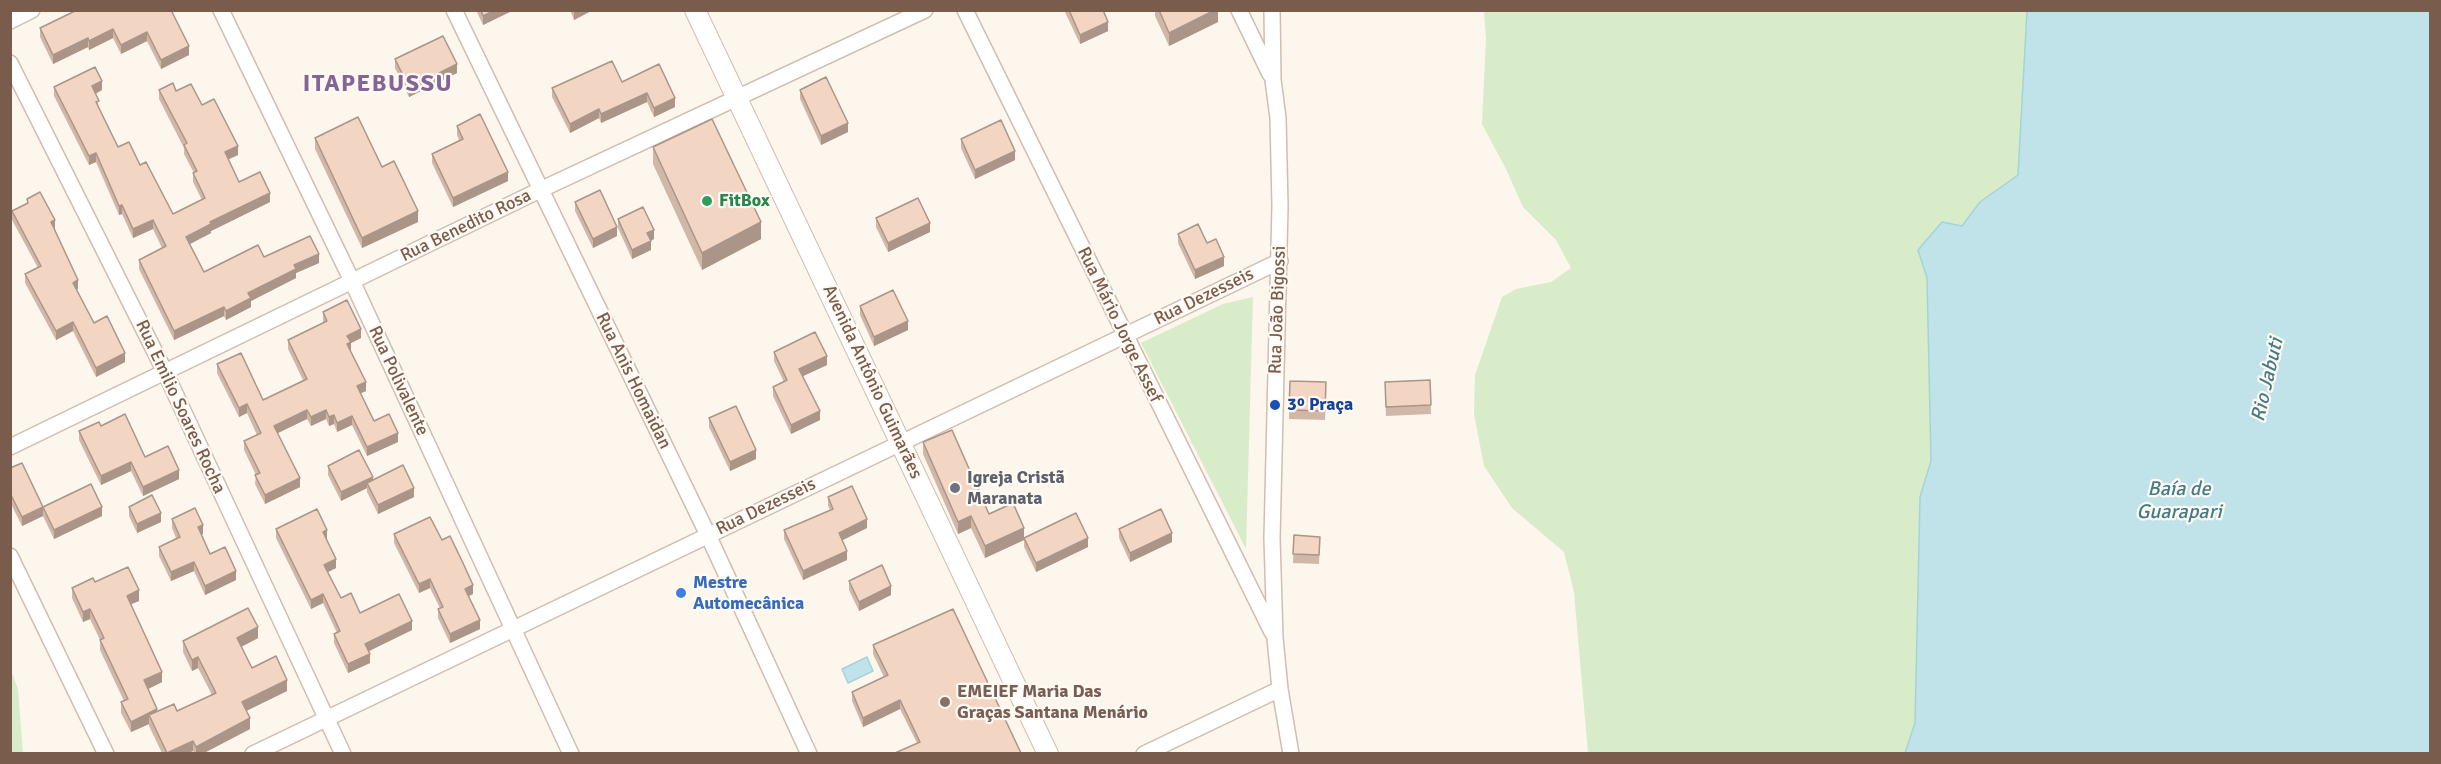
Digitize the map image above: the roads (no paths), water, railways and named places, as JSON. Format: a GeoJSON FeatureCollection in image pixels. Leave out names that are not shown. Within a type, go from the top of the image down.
{"type":"FeatureCollection","features":[{"type":"Feature","properties":{"kind":"street"},"geometry":{"type":"LineString","coordinates":[[10,21],[32,10]]}},
{"type":"Feature","properties":{"kind":"street","name":"Rua Polivalente"},"geometry":{"type":"LineString","coordinates":[[221,10],[352,281],[571,753]]}},
{"type":"Feature","properties":{"kind":"street","name":"Rua Anis Homaidan"},"geometry":{"type":"LineString","coordinates":[[454,10],[708,535],[809,753]]}},
{"type":"Feature","properties":{"kind":"street","name":"Avenida Antônio Guimarães"},"geometry":{"type":"LineString","coordinates":[[695,10],[1048,753]]}},
{"type":"Feature","properties":{"kind":"street","name":"Rua Benedito Rosa"},"geometry":{"type":"LineString","coordinates":[[10,447],[540,190],[925,10]]}},
{"type":"Feature","properties":{"kind":"street","name":"Rua Mário Jorge Assef"},"geometry":{"type":"LineString","coordinates":[[966,10],[1275,638]]}},
{"type":"Feature","properties":{"kind":"street"},"geometry":{"type":"LineString","coordinates":[[1239,10],[1273,80]]}},
{"type":"Feature","properties":{"kind":"street","name":"Rua João Bigossi"},"geometry":{"type":"LineString","coordinates":[[1272,10],[1273,80],[1278,118],[1280,261],[1272,538],[1275,638],[1280,689],[1291,753]]}},
{"type":"Feature","properties":{"kind":"street","name":"Rua Emilio Soares Rocha"},"geometry":{"type":"LineString","coordinates":[[10,63],[165,372],[343,753]]}},
{"type":"Feature","properties":{"kind":"street","name":"Rua Dezesseis"},"geometry":{"type":"LineString","coordinates":[[253,753],[1280,261]]}},
{"type":"Feature","properties":{"kind":"street"},"geometry":{"type":"LineString","coordinates":[[10,556],[106,753]]}},
{"type":"Feature","properties":{"kind":"street"},"geometry":{"type":"LineString","coordinates":[[1144,753],[1280,689]]}},
{"type":"Feature","properties":{"kind":"water","name":"Baía de Guarapari"},"geometry":{"type":"Polygon","coordinates":[[[2027,11],[2430,11],[2430,753],[1905,753],[1915,723],[1920,497],[1931,461],[1927,278],[1918,250],[1942,222],[1962,226],[1980,202],[2018,175],[2027,11]]]}},
{"type":"Feature","properties":{"kind":"water"},"geometry":{"type":"Polygon","coordinates":[[[867,657],[873,671],[848,683],[842,669],[867,657]]]}},
{"type":"Feature","properties":{"kind":"place","name":"FitBox"},"geometry":{"type":"Point","coordinates":[707,201]}},
{"type":"Feature","properties":{"kind":"place","name":"3º Praça"},"geometry":{"type":"Point","coordinates":[1275,405]}},
{"type":"Feature","properties":{"kind":"place","name":"Igreja Cristã Maranata"},"geometry":{"type":"Point","coordinates":[955,488]}},
{"type":"Feature","properties":{"kind":"place","name":"Mestre Automecânica"},"geometry":{"type":"Point","coordinates":[681,593]}},
{"type":"Feature","properties":{"kind":"place","name":"EMEIEF Maria Das Graças Santana Menário"},"geometry":{"type":"Point","coordinates":[945,702]}},
{"type":"Feature","properties":{"kind":"district","name":"ITAPEBUSSU"},"geometry":{"type":"Point","coordinates":[378,85]}},
{"type":"Feature","properties":{"kind":"water label","name":"Rio Jabuti"},"geometry":{"type":"Point","coordinates":[2268,380]}}]}
